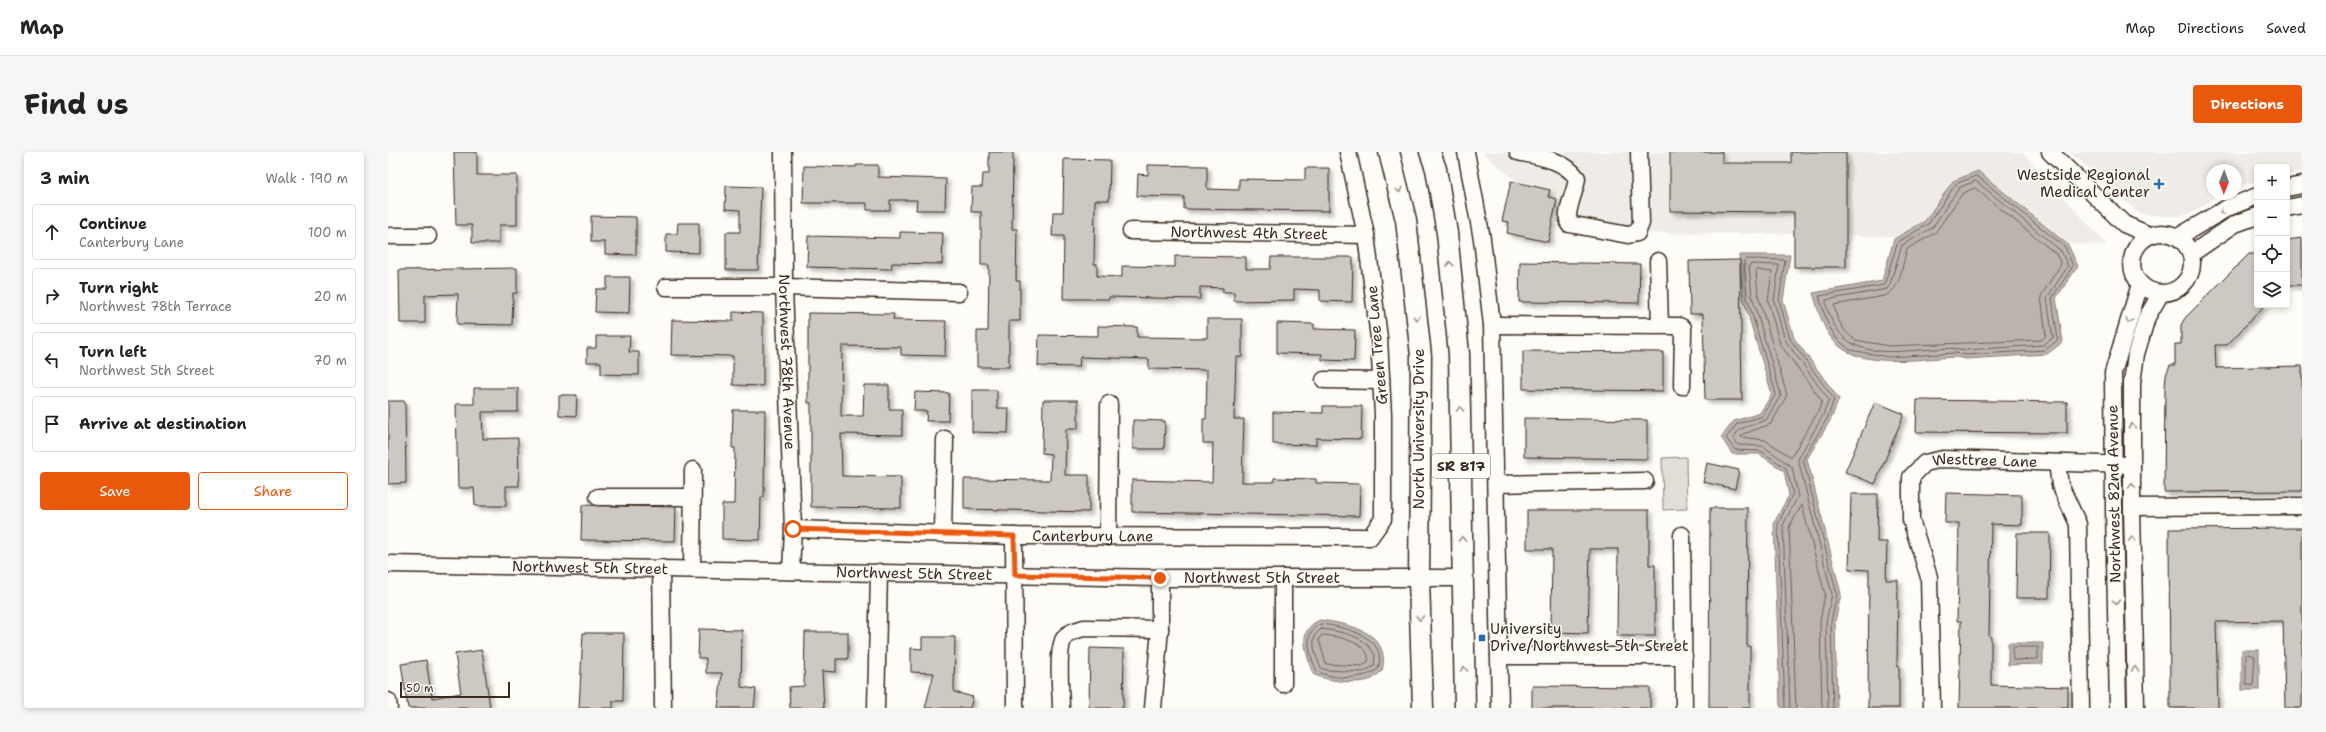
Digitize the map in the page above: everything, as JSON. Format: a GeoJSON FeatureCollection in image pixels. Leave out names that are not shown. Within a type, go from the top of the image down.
{"type":"FeatureCollection","features":[{"type":"Feature","properties":{"kind":"main road","name":"North University Drive"},"geometry":{"type":"LineString","coordinates":[[1389,152],[1406,220],[1421,356],[1419,579],[1422,708]]}},
{"type":"Feature","properties":{"kind":"main road","name":"SR 817"},"geometry":{"type":"LineString","coordinates":[[1430,152],[1436,169],[1447,233],[1459,354],[1465,708]]}},
{"type":"Feature","properties":{"kind":"street","name":"Northwest 78th Avenue"},"geometry":{"type":"LineString","coordinates":[[783,152],[784,287],[793,529],[791,572]]}},
{"type":"Feature","properties":{"kind":"street","name":"Green Tree Lane"},"geometry":{"type":"LineString","coordinates":[[1348,152],[1366,235],[1379,338],[1383,519],[1370,537]]}},
{"type":"Feature","properties":{"kind":"street"},"geometry":{"type":"LineString","coordinates":[[1466,152],[1482,239],[1492,325],[1500,708]]}},
{"type":"Feature","properties":{"kind":"street"},"geometry":{"type":"LineString","coordinates":[[1518,152],[1558,162],[1572,170],[1577,178],[1576,187],[1566,218],[1569,224],[1628,235],[1636,233],[1641,223],[1639,152]]}},
{"type":"Feature","properties":{"kind":"street"},"geometry":{"type":"LineString","coordinates":[[2050,152],[2124,224],[2150,235]]}},
{"type":"Feature","properties":{"kind":"street"},"geometry":{"type":"LineString","coordinates":[[2290,188],[2302,186]]}},
{"type":"Feature","properties":{"kind":"street"},"geometry":{"type":"LineString","coordinates":[[2178,237],[2227,208],[2254,197]]}},
{"type":"Feature","properties":{"kind":"street"},"geometry":{"type":"LineString","coordinates":[[2290,208],[2302,206]]}},
{"type":"Feature","properties":{"kind":"street"},"geometry":{"type":"LineString","coordinates":[[2191,254],[2235,224],[2254,217]]}},
{"type":"Feature","properties":{"kind":"street"},"geometry":{"type":"LineString","coordinates":[[2124,224],[2134,253]]}},
{"type":"Feature","properties":{"kind":"street","name":"Northwest 4th Street"},"geometry":{"type":"LineString","coordinates":[[1131,231],[1366,235]]}},
{"type":"Feature","properties":{"kind":"street"},"geometry":{"type":"LineString","coordinates":[[2159,233],[2178,237],[2188,247],[2193,263],[2187,282],[2180,288],[2161,294],[2146,289],[2140,284],[2132,269],[2134,253],[2137,246],[2150,235],[2159,233]]}},
{"type":"Feature","properties":{"kind":"street"},"geometry":{"type":"LineString","coordinates":[[389,238],[428,236]]}},
{"type":"Feature","properties":{"kind":"street"},"geometry":{"type":"LineString","coordinates":[[1658,261],[1660,325]]}},
{"type":"Feature","properties":{"kind":"street","name":"Northwest 82nd Avenue"},"geometry":{"type":"LineString","coordinates":[[2118,708],[2113,373],[2140,284]]}},
{"type":"Feature","properties":{"kind":"street"},"geometry":{"type":"LineString","coordinates":[[666,287],[784,287],[959,292]]}},
{"type":"Feature","properties":{"kind":"street","name":"Northwest 82nd Avenue"},"geometry":{"type":"LineString","coordinates":[[2136,708],[2132,508],[2132,383],[2136,354],[2147,317],[2161,294]]}},
{"type":"Feature","properties":{"kind":"street"},"geometry":{"type":"LineString","coordinates":[[1492,325],[1660,325],[1683,328],[1682,386]]}},
{"type":"Feature","properties":{"kind":"street"},"geometry":{"type":"LineString","coordinates":[[1324,380],[1381,381]]}},
{"type":"Feature","properties":{"kind":"street"},"geometry":{"type":"LineString","coordinates":[[1108,537],[1109,404]]}},
{"type":"Feature","properties":{"kind":"street"},"geometry":{"type":"LineString","coordinates":[[943,534],[945,439]]}},
{"type":"Feature","properties":{"kind":"street","name":"Westtree Lane"},"geometry":{"type":"LineString","coordinates":[[1932,708],[1929,577],[1911,520],[1910,477],[1925,463],[1943,459],[2132,465]]}},
{"type":"Feature","properties":{"kind":"street"},"geometry":{"type":"LineString","coordinates":[[2057,463],[2060,485],[2078,524],[2081,708]]}},
{"type":"Feature","properties":{"kind":"street"},"geometry":{"type":"LineString","coordinates":[[692,569],[693,470]]}},
{"type":"Feature","properties":{"kind":"street"},"geometry":{"type":"LineString","coordinates":[[1496,484],[1645,482]]}},
{"type":"Feature","properties":{"kind":"street"},"geometry":{"type":"LineString","coordinates":[[598,497],[692,498]]}},
{"type":"Feature","properties":{"kind":"street"},"geometry":{"type":"LineString","coordinates":[[2132,508],[2302,506]]}},
{"type":"Feature","properties":{"kind":"street","name":"Canterbury Lane"},"geometry":{"type":"LineString","coordinates":[[793,529],[1014,536],[1370,537]]}},
{"type":"Feature","properties":{"kind":"street"},"geometry":{"type":"LineString","coordinates":[[1682,535],[1684,708]]}},
{"type":"Feature","properties":{"kind":"street"},"geometry":{"type":"LineString","coordinates":[[1014,536],[1015,708]]}},
{"type":"Feature","properties":{"kind":"street","name":"Northwest 5th Street"},"geometry":{"type":"LineString","coordinates":[[388,564],[1160,578],[1463,578]]}},
{"type":"Feature","properties":{"kind":"street"},"geometry":{"type":"LineString","coordinates":[[661,568],[663,708]]}},
{"type":"Feature","properties":{"kind":"street"},"geometry":{"type":"LineString","coordinates":[[876,708],[879,572]]}},
{"type":"Feature","properties":{"kind":"street"},"geometry":{"type":"LineString","coordinates":[[1153,708],[1160,629],[1160,578]]}},
{"type":"Feature","properties":{"kind":"street"},"geometry":{"type":"LineString","coordinates":[[1283,578],[1283,684]]}},
{"type":"Feature","properties":{"kind":"street"},"geometry":{"type":"LineString","coordinates":[[1061,708],[1060,650],[1064,638],[1074,630],[1084,628],[1160,629]]}},
{"type":"Feature","properties":{"kind":"street"},"geometry":{"type":"LineString","coordinates":[[1499,656],[1684,656]]}},
{"type":"Feature","properties":{"kind":"street"},"geometry":{"type":"LineString","coordinates":[[388,701],[389,708]]}},
{"type":"Feature","properties":{"kind":"shaded area"},"geometry":{"type":"Polygon","coordinates":[[[1482,152],[2022,152],[2107,245],[1822,234],[1576,233],[1482,152]]]}},
{"type":"Feature","properties":{"kind":"shaded area","name":"Westside Regional Medical Center"},"geometry":{"type":"Polygon","coordinates":[[[2070,152],[2302,152],[2302,173],[2290,175],[2290,164],[2254,164],[2254,181],[2242,186],[2242,164],[2206,164],[2206,200],[2211,200],[2190,214],[2167,217],[2139,213],[2070,152]]]}},
{"type":"Feature","properties":{"kind":"shaded area"},"geometry":{"type":"Polygon","coordinates":[[[1686,457],[1687,509],[1663,510],[1662,458],[1686,457]]]}},
{"type":"Feature","properties":{"kind":"water"},"geometry":{"type":"Polygon","coordinates":[[[1978,171],[2068,245],[2078,266],[2056,298],[2063,342],[2047,354],[1966,359],[1956,357],[1908,360],[1874,359],[1858,356],[1844,350],[1829,335],[1821,318],[1813,293],[1882,281],[1894,239],[1925,221],[1953,181],[1978,171]]]}},
{"type":"Feature","properties":{"kind":"water"},"geometry":{"type":"Polygon","coordinates":[[[1739,255],[1790,255],[1783,300],[1794,338],[1839,399],[1831,419],[1807,459],[1841,594],[1835,622],[1837,708],[1783,708],[1780,706],[1774,523],[1789,495],[1784,471],[1759,454],[1732,454],[1721,437],[1734,421],[1760,413],[1772,394],[1743,298],[1739,255]]]}},
{"type":"Feature","properties":{"kind":"water"},"geometry":{"type":"Polygon","coordinates":[[[1320,620],[1343,624],[1366,632],[1381,647],[1383,658],[1382,671],[1372,679],[1359,682],[1326,679],[1313,674],[1306,651],[1305,636],[1312,624],[1320,620]]]}},
{"type":"Feature","properties":{"kind":"water"},"geometry":{"type":"Polygon","coordinates":[[[2008,643],[2043,643],[2043,664],[2008,665],[2008,643]]]}},
{"type":"Feature","properties":{"kind":"water"},"geometry":{"type":"Polygon","coordinates":[[[2242,650],[2259,650],[2259,690],[2242,690],[2242,650]]]}},
{"type":"Feature","properties":{"kind":"building"},"geometry":{"type":"Polygon","coordinates":[[[454,152],[477,152],[477,175],[517,175],[517,225],[499,225],[499,243],[472,243],[472,225],[456,225],[454,152]]]}},
{"type":"Feature","properties":{"kind":"building"},"geometry":{"type":"Polygon","coordinates":[[[989,152],[1013,152],[1012,229],[1017,229],[1016,281],[1020,281],[1020,321],[1009,321],[1009,367],[977,367],[977,331],[988,331],[989,265],[981,265],[981,212],[971,212],[972,187],[982,187],[983,174],[989,174],[989,152]]]}},
{"type":"Feature","properties":{"kind":"building"},"geometry":{"type":"Polygon","coordinates":[[[1670,152],[1722,152],[1722,163],[1791,163],[1791,152],[1846,152],[1846,267],[1794,267],[1794,212],[1670,211],[1670,152]]]}},
{"type":"Feature","properties":{"kind":"building"},"geometry":{"type":"Polygon","coordinates":[[[1064,159],[1110,160],[1109,200],[1095,200],[1094,264],[1097,264],[1097,276],[1122,277],[1122,266],[1175,267],[1175,256],[1246,257],[1246,269],[1270,269],[1271,257],[1353,257],[1352,302],[1320,301],[1320,290],[1294,289],[1294,300],[1234,301],[1234,292],[1223,292],[1223,288],[1200,287],[1200,299],[1109,297],[1109,299],[1063,299],[1064,236],[1052,236],[1053,212],[1063,212],[1064,159]]]}},
{"type":"Feature","properties":{"kind":"building"},"geometry":{"type":"Polygon","coordinates":[[[856,165],[878,165],[878,177],[946,179],[945,210],[916,210],[917,200],[890,200],[890,210],[867,210],[867,203],[803,203],[804,166],[856,167],[856,165]]]}},
{"type":"Feature","properties":{"kind":"building"},"geometry":{"type":"Polygon","coordinates":[[[1148,165],[1207,166],[1207,189],[1239,190],[1239,179],[1305,180],[1305,168],[1329,168],[1329,211],[1184,209],[1184,197],[1137,196],[1138,174],[1148,175],[1148,165]]]}},
{"type":"Feature","properties":{"kind":"building"},"geometry":{"type":"Polygon","coordinates":[[[1511,181],[1550,190],[1548,197],[1557,199],[1548,242],[1507,233],[1509,222],[1502,221],[1511,181]]]}},
{"type":"Feature","properties":{"kind":"building"},"geometry":{"type":"Polygon","coordinates":[[[726,186],[761,187],[758,270],[726,270],[726,232],[740,232],[740,210],[725,209],[726,186]]]}},
{"type":"Feature","properties":{"kind":"building"},"geometry":{"type":"Polygon","coordinates":[[[591,216],[636,217],[636,255],[605,254],[605,242],[591,242],[591,216]]]}},
{"type":"Feature","properties":{"kind":"building"},"geometry":{"type":"Polygon","coordinates":[[[678,223],[699,223],[699,253],[666,252],[666,234],[677,234],[678,223]]]}},
{"type":"Feature","properties":{"kind":"building"},"geometry":{"type":"Polygon","coordinates":[[[900,232],[943,233],[942,264],[892,263],[891,269],[807,267],[808,236],[900,238],[900,232]]]}},
{"type":"Feature","properties":{"kind":"building"},"geometry":{"type":"Polygon","coordinates":[[[2302,238],[2302,285],[2290,285],[2290,240],[2302,238]]]}},
{"type":"Feature","properties":{"kind":"building"},"geometry":{"type":"Polygon","coordinates":[[[2249,254],[2254,254],[2254,308],[2262,308],[2227,345],[2215,345],[2216,368],[2302,366],[2302,491],[2164,492],[2166,375],[2170,365],[2175,365],[2175,344],[2181,344],[2181,325],[2185,318],[2249,254]]]}},
{"type":"Feature","properties":{"kind":"building"},"geometry":{"type":"Polygon","coordinates":[[[1740,260],[1742,400],[1705,400],[1703,314],[1690,314],[1689,261],[1740,260]]]}},
{"type":"Feature","properties":{"kind":"building"},"geometry":{"type":"Polygon","coordinates":[[[1520,262],[1640,264],[1639,303],[1519,302],[1520,262]]]}},
{"type":"Feature","properties":{"kind":"building"},"geometry":{"type":"Polygon","coordinates":[[[517,268],[517,293],[513,293],[512,325],[457,324],[458,294],[425,295],[425,323],[400,323],[399,270],[517,268]]]}},
{"type":"Feature","properties":{"kind":"building"},"geometry":{"type":"Polygon","coordinates":[[[607,277],[630,277],[629,313],[595,312],[596,289],[607,289],[607,277]]]}},
{"type":"Feature","properties":{"kind":"building"},"geometry":{"type":"Polygon","coordinates":[[[733,312],[763,313],[763,386],[733,385],[733,356],[671,355],[672,320],[733,321],[733,312]]]}},
{"type":"Feature","properties":{"kind":"building"},"geometry":{"type":"Polygon","coordinates":[[[808,313],[894,314],[893,320],[946,321],[945,356],[901,355],[901,347],[842,346],[841,416],[863,416],[864,385],[889,385],[889,409],[902,409],[902,435],[841,434],[842,476],[901,477],[901,508],[811,507],[811,403],[808,403],[808,313]]]}},
{"type":"Feature","properties":{"kind":"building"},"geometry":{"type":"Polygon","coordinates":[[[1207,319],[1242,319],[1242,357],[1236,357],[1234,419],[1244,419],[1242,482],[1274,482],[1274,478],[1316,479],[1316,483],[1360,484],[1359,516],[1132,512],[1132,480],[1212,482],[1213,443],[1203,443],[1203,419],[1206,419],[1207,370],[1149,369],[1149,359],[1080,357],[1079,367],[1038,366],[1039,335],[1098,336],[1098,326],[1137,327],[1137,337],[1207,338],[1207,319]]]}},
{"type":"Feature","properties":{"kind":"building"},"geometry":{"type":"Polygon","coordinates":[[[1277,323],[1314,324],[1314,329],[1355,330],[1354,361],[1322,360],[1322,354],[1277,353],[1277,323]]]}},
{"type":"Feature","properties":{"kind":"building"},"geometry":{"type":"Polygon","coordinates":[[[596,336],[630,336],[629,352],[639,352],[639,375],[601,374],[601,362],[587,362],[587,348],[596,348],[596,336]]]}},
{"type":"Feature","properties":{"kind":"building"},"geometry":{"type":"Polygon","coordinates":[[[1523,351],[1663,352],[1663,391],[1523,389],[1523,351]]]}},
{"type":"Feature","properties":{"kind":"building"},"geometry":{"type":"Polygon","coordinates":[[[474,388],[518,388],[518,412],[482,412],[483,439],[518,438],[519,486],[506,486],[506,506],[475,506],[474,488],[458,488],[456,404],[474,404],[474,388]]]}},
{"type":"Feature","properties":{"kind":"building"},"geometry":{"type":"Polygon","coordinates":[[[972,390],[997,390],[997,408],[1009,408],[1008,433],[972,432],[972,390]]]}},
{"type":"Feature","properties":{"kind":"building"},"geometry":{"type":"Polygon","coordinates":[[[915,392],[949,393],[948,421],[926,421],[927,411],[914,411],[915,392]]]}},
{"type":"Feature","properties":{"kind":"building"},"geometry":{"type":"Polygon","coordinates":[[[559,395],[577,395],[576,416],[559,415],[559,395]]]}},
{"type":"Feature","properties":{"kind":"building"},"geometry":{"type":"Polygon","coordinates":[[[1043,400],[1078,400],[1078,429],[1066,429],[1065,475],[1089,475],[1089,512],[964,509],[964,479],[1050,480],[1051,454],[1042,453],[1043,400]]]}},
{"type":"Feature","properties":{"kind":"building"},"geometry":{"type":"Polygon","coordinates":[[[1917,400],[2067,402],[2067,433],[1916,432],[1917,400]]]}},
{"type":"Feature","properties":{"kind":"building"},"geometry":{"type":"Polygon","coordinates":[[[388,401],[405,401],[406,483],[388,484],[388,401]]]}},
{"type":"Feature","properties":{"kind":"building"},"geometry":{"type":"Polygon","coordinates":[[[1875,402],[1904,414],[1875,484],[1845,472],[1875,402]]]}},
{"type":"Feature","properties":{"kind":"building"},"geometry":{"type":"Polygon","coordinates":[[[1323,406],[1362,406],[1361,439],[1316,438],[1316,445],[1273,444],[1273,412],[1323,413],[1323,406]]]}},
{"type":"Feature","properties":{"kind":"building"},"geometry":{"type":"Polygon","coordinates":[[[733,410],[765,410],[764,497],[761,497],[760,540],[722,539],[722,504],[734,504],[735,448],[732,448],[733,410]]]}},
{"type":"Feature","properties":{"kind":"building"},"geometry":{"type":"Polygon","coordinates":[[[1524,418],[1647,420],[1647,459],[1524,457],[1524,418]]]}},
{"type":"Feature","properties":{"kind":"building"},"geometry":{"type":"Polygon","coordinates":[[[1133,420],[1165,421],[1164,449],[1133,449],[1133,420]]]}},
{"type":"Feature","properties":{"kind":"building"},"geometry":{"type":"Polygon","coordinates":[[[1707,463],[1739,470],[1735,489],[1703,482],[1707,463]]]}},
{"type":"Feature","properties":{"kind":"building"},"geometry":{"type":"Polygon","coordinates":[[[1946,493],[2022,495],[2022,525],[1991,524],[1989,636],[1991,637],[1991,685],[2068,687],[2068,708],[1959,708],[1961,621],[1957,621],[1959,523],[1945,523],[1946,493]]]}},
{"type":"Feature","properties":{"kind":"building"},"geometry":{"type":"Polygon","coordinates":[[[1851,494],[1878,494],[1877,542],[1887,542],[1886,580],[1898,580],[1897,665],[1899,665],[1899,708],[1868,708],[1869,570],[1849,569],[1851,494]]]}},
{"type":"Feature","properties":{"kind":"building"},"geometry":{"type":"Polygon","coordinates":[[[582,505],[676,507],[675,541],[581,540],[582,505]]]}},
{"type":"Feature","properties":{"kind":"building"},"geometry":{"type":"Polygon","coordinates":[[[1710,508],[1748,508],[1747,646],[1750,646],[1750,708],[1709,708],[1710,508]]]}},
{"type":"Feature","properties":{"kind":"building"},"geometry":{"type":"Polygon","coordinates":[[[1527,510],[1649,510],[1649,565],[1655,565],[1655,636],[1617,636],[1618,549],[1590,549],[1588,633],[1551,632],[1552,549],[1527,549],[1527,510]]]}},
{"type":"Feature","properties":{"kind":"building"},"geometry":{"type":"Polygon","coordinates":[[[2302,528],[2302,708],[2285,708],[2283,621],[2216,622],[2218,708],[2170,708],[2169,529],[2302,528]]]}},
{"type":"Feature","properties":{"kind":"building"},"geometry":{"type":"Polygon","coordinates":[[[2017,533],[2050,533],[2049,598],[2016,598],[2017,533]]]}},
{"type":"Feature","properties":{"kind":"building"},"geometry":{"type":"Polygon","coordinates":[[[699,629],[742,630],[741,687],[756,689],[754,708],[718,708],[722,673],[706,673],[706,658],[698,658],[699,629]]]}},
{"type":"Feature","properties":{"kind":"building"},"geometry":{"type":"Polygon","coordinates":[[[805,632],[848,632],[848,659],[836,659],[836,672],[822,671],[824,708],[790,708],[789,687],[804,686],[805,632]]]}},
{"type":"Feature","properties":{"kind":"building"},"geometry":{"type":"Polygon","coordinates":[[[583,633],[624,633],[623,701],[613,701],[613,708],[579,708],[583,633]]]}},
{"type":"Feature","properties":{"kind":"building"},"geometry":{"type":"Polygon","coordinates":[[[922,637],[955,637],[954,692],[973,697],[970,708],[925,708],[934,673],[911,672],[911,648],[922,649],[922,637]]]}},
{"type":"Feature","properties":{"kind":"building"},"geometry":{"type":"Polygon","coordinates":[[[1090,648],[1124,649],[1123,708],[1089,708],[1090,648]]]}},
{"type":"Feature","properties":{"kind":"building"},"geometry":{"type":"Polygon","coordinates":[[[482,650],[490,708],[408,708],[401,664],[426,660],[432,698],[461,693],[455,654],[482,650]]]}},
{"type":"Feature","properties":{"kind":"building"},"geometry":{"type":"Polygon","coordinates":[[[1532,686],[1650,687],[1650,708],[1532,708],[1532,686]]]}},
{"type":"Feature","properties":{"kind":"place","name":"Westside Regional Medical Center"},"geometry":{"type":"Point","coordinates":[2159,184]}},
{"type":"Feature","properties":{"kind":"place","name":"University Drive/Northwest 5th Street"},"geometry":{"type":"Point","coordinates":[1482,638]}},
{"type":"Feature","properties":{"kind":"route"},"geometry":{"type":"LineString","coordinates":[[793,529],[1014,536],[1015,575],[1160,578]]}}]}
